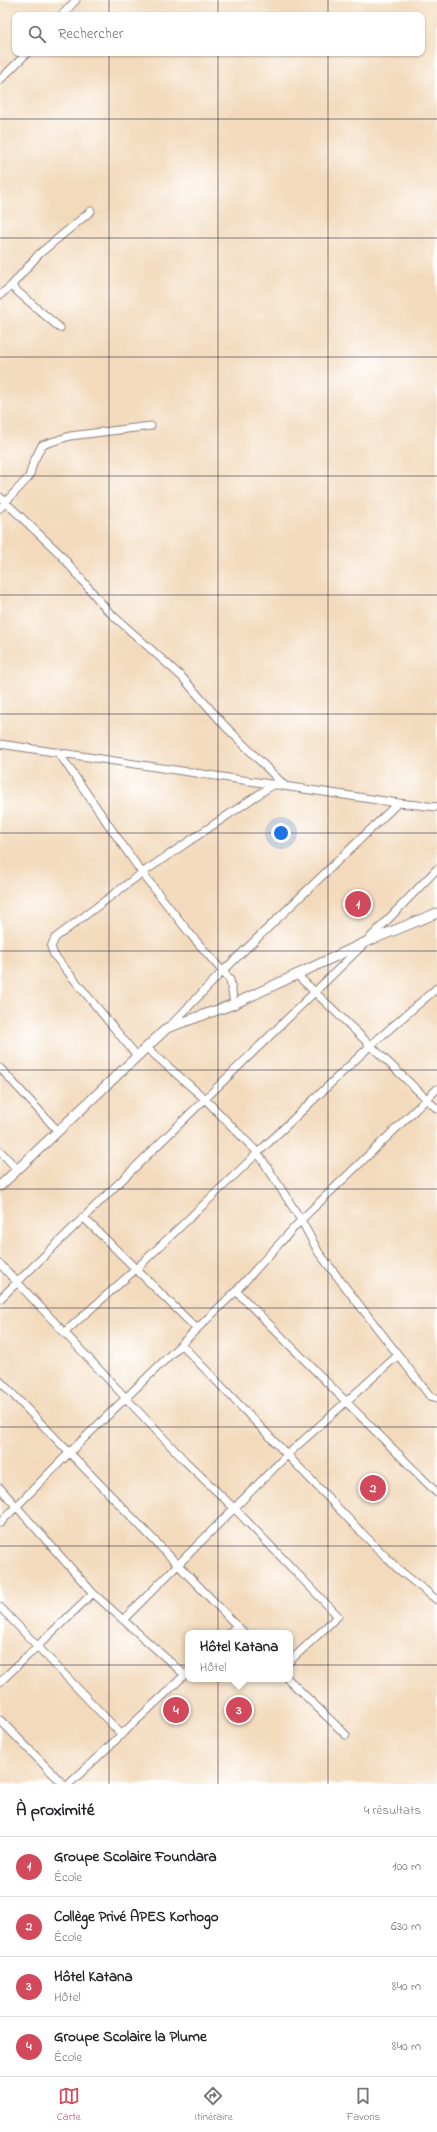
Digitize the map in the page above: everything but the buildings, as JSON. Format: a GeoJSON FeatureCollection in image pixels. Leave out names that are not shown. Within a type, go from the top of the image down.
{"type":"FeatureCollection","features":[{"type":"Feature","properties":{"kind":"street"},"geometry":{"type":"LineString","coordinates":[[65,12],[76,0]]}},
{"type":"Feature","properties":{"kind":"street"},"geometry":{"type":"LineString","coordinates":[[0,80],[24,56]]}},
{"type":"Feature","properties":{"kind":"street"},"geometry":{"type":"LineString","coordinates":[[0,295],[11,286],[40,254],[91,211]]}},
{"type":"Feature","properties":{"kind":"street"},"geometry":{"type":"LineString","coordinates":[[11,286],[60,328]]}},
{"type":"Feature","properties":{"kind":"street"},"geometry":{"type":"LineString","coordinates":[[151,426],[70,436],[42,445],[33,462],[29,477],[1,502],[60,554],[108,611],[182,677],[225,726],[285,786]]}},
{"type":"Feature","properties":{"kind":"street"},"geometry":{"type":"LineString","coordinates":[[0,744],[274,784],[398,804],[437,808]]}},
{"type":"Feature","properties":{"kind":"street"},"geometry":{"type":"LineString","coordinates":[[58,752],[142,873],[191,935],[230,980],[234,1004]]}},
{"type":"Feature","properties":{"kind":"street"},"geometry":{"type":"LineString","coordinates":[[137,1056],[54,955],[51,947],[55,938],[142,873],[274,784]]}},
{"type":"Feature","properties":{"kind":"street"},"geometry":{"type":"LineString","coordinates":[[0,1186],[147,1048],[222,970],[398,804]]}},
{"type":"Feature","properties":{"kind":"street"},"geometry":{"type":"LineString","coordinates":[[0,1299],[366,942],[437,869]]}},
{"type":"Feature","properties":{"kind":"street"},"geometry":{"type":"LineString","coordinates":[[167,1028],[234,1004],[366,942],[437,913]]}},
{"type":"Feature","properties":{"kind":"street"},"geometry":{"type":"LineString","coordinates":[[296,974],[437,1109]]}},
{"type":"Feature","properties":{"kind":"street"},"geometry":{"type":"LineString","coordinates":[[65,1332],[136,1269],[371,1045],[437,988]]}},
{"type":"Feature","properties":{"kind":"street"},"geometry":{"type":"LineString","coordinates":[[147,1048],[205,1099],[258,1153],[301,1220],[319,1253],[430,1396],[437,1398]]}},
{"type":"Feature","properties":{"kind":"street"},"geometry":{"type":"LineString","coordinates":[[0,1068],[58,1131]]}},
{"type":"Feature","properties":{"kind":"street"},"geometry":{"type":"LineString","coordinates":[[0,1523],[70,1452],[236,1291],[301,1220],[437,1089]]}},
{"type":"Feature","properties":{"kind":"street"},"geometry":{"type":"LineString","coordinates":[[0,1151],[17,1169]]}},
{"type":"Feature","properties":{"kind":"street"},"geometry":{"type":"LineString","coordinates":[[83,1217],[197,1329]]}},
{"type":"Feature","properties":{"kind":"street"},"geometry":{"type":"LineString","coordinates":[[0,1264],[185,1461],[235,1509],[338,1616],[293,1658]]}},
{"type":"Feature","properties":{"kind":"street"},"geometry":{"type":"LineString","coordinates":[[236,1291],[437,1493]]}},
{"type":"Feature","properties":{"kind":"street"},"geometry":{"type":"LineString","coordinates":[[182,1345],[398,1569],[437,1600]]}},
{"type":"Feature","properties":{"kind":"street"},"geometry":{"type":"LineString","coordinates":[[124,1619],[288,1454],[398,1355]]}},
{"type":"Feature","properties":{"kind":"street"},"geometry":{"type":"LineString","coordinates":[[0,1381],[241,1630]]}},
{"type":"Feature","properties":{"kind":"street"},"geometry":{"type":"LineString","coordinates":[[0,1488],[93,1593],[185,1672]]}},
{"type":"Feature","properties":{"kind":"street"},"geometry":{"type":"LineString","coordinates":[[0,1682],[93,1593]]}},
{"type":"Feature","properties":{"kind":"street"},"geometry":{"type":"LineString","coordinates":[[0,1607],[36,1647],[122,1735]]}},
{"type":"Feature","properties":{"kind":"street"},"geometry":{"type":"LineString","coordinates":[[232,1630],[237,1626]]}},
{"type":"Feature","properties":{"kind":"street"},"geometry":{"type":"LineString","coordinates":[[69,1784],[185,1674]]}},
{"type":"Feature","properties":{"kind":"street"},"geometry":{"type":"LineString","coordinates":[[291,1682],[346,1735]]}},
{"type":"Feature","properties":{"kind":"street"},"geometry":{"type":"LineString","coordinates":[[0,1720],[64,1784]]}},
{"type":"Feature","properties":{"kind":"place","name":"Groupe Scolaire Foundara"},"geometry":{"type":"Point","coordinates":[358,904]}},
{"type":"Feature","properties":{"kind":"place","name":"Collège Privé APES Korhogo"},"geometry":{"type":"Point","coordinates":[373,1488]}},
{"type":"Feature","properties":{"kind":"place","name":"Groupe Scolaire la Plume"},"geometry":{"type":"Point","coordinates":[176,1710]}},
{"type":"Feature","properties":{"kind":"place","name":"Hôtel Katana"},"geometry":{"type":"Point","coordinates":[239,1710]}}]}
